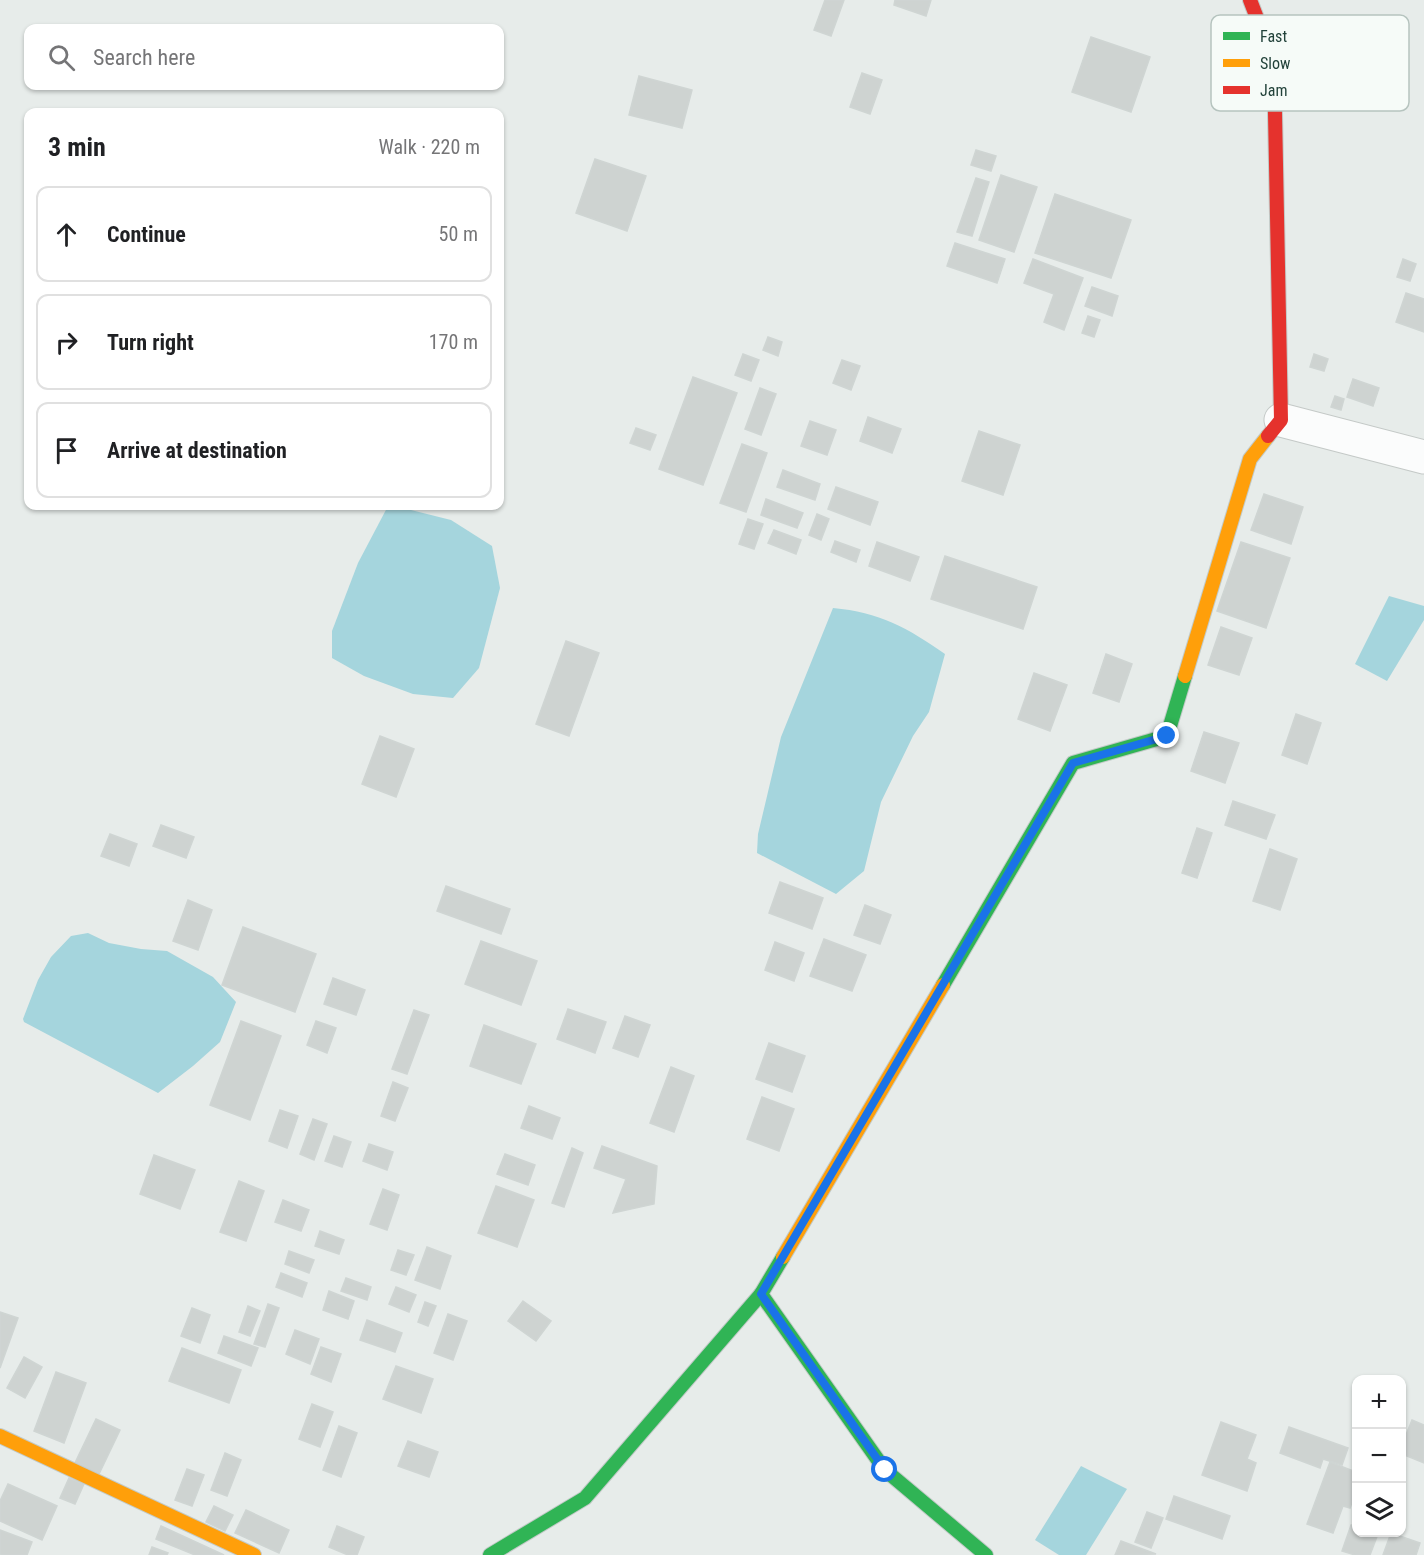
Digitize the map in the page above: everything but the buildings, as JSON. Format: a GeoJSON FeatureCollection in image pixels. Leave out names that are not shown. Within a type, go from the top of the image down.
{"type":"FeatureCollection","features":[{"type":"Feature","properties":{"kind":"street"},"geometry":{"type":"LineString","coordinates":[[1250,0],[1256,15]]}},
{"type":"Feature","properties":{"kind":"street"},"geometry":{"type":"LineString","coordinates":[[490,1555],[585,1498],[761,1294],[1073,763],[1167,736],[1250,459],[1281,420],[1275,111]]}},
{"type":"Feature","properties":{"kind":"street"},"geometry":{"type":"LineString","coordinates":[[1281,420],[1424,457]]}},
{"type":"Feature","properties":{"kind":"street"},"geometry":{"type":"LineString","coordinates":[[761,1294],[885,1470],[986,1555]]}},
{"type":"Feature","properties":{"kind":"street"},"geometry":{"type":"LineString","coordinates":[[0,1436],[254,1555]]}},
{"type":"Feature","properties":{"kind":"water"},"geometry":{"type":"Polygon","coordinates":[[[386,510],[411,510],[451,520],[492,546],[500,588],[479,668],[453,698],[413,694],[364,676],[332,658],[332,631],[358,563],[386,510]]]}},
{"type":"Feature","properties":{"kind":"water"},"geometry":{"type":"Polygon","coordinates":[[[1389,596],[1424,606],[1424,620],[1387,681],[1355,664],[1389,596]]]}},
{"type":"Feature","properties":{"kind":"water"},"geometry":{"type":"Polygon","coordinates":[[[833,608],[879,617],[918,636],[945,654],[929,712],[913,736],[881,802],[864,871],[836,894],[757,853],[758,834],[781,737],[833,608]]]}},
{"type":"Feature","properties":{"kind":"water"},"geometry":{"type":"Polygon","coordinates":[[[88,933],[109,943],[167,951],[213,977],[236,1002],[220,1042],[158,1093],[24,1022],[23,1019],[38,980],[51,957],[71,936],[88,933]]]}},
{"type":"Feature","properties":{"kind":"water"},"geometry":{"type":"Polygon","coordinates":[[[1081,1466],[1127,1489],[1086,1555],[1059,1555],[1035,1540],[1081,1466]]]}},
{"type":"Feature","properties":{"kind":"traffic: fast"},"geometry":{"type":"LineString","coordinates":[[943,985],[1073,763],[1167,736],[1185,676]]}},
{"type":"Feature","properties":{"kind":"traffic: fast"},"geometry":{"type":"LineString","coordinates":[[783,1257],[761,1294],[885,1470],[986,1555]]}},
{"type":"Feature","properties":{"kind":"traffic: fast"},"geometry":{"type":"LineString","coordinates":[[490,1555],[585,1498],[761,1294]]}},
{"type":"Feature","properties":{"kind":"traffic: slow"},"geometry":{"type":"LineString","coordinates":[[1185,676],[1250,459],[1268,436]]}},
{"type":"Feature","properties":{"kind":"traffic: slow"},"geometry":{"type":"LineString","coordinates":[[783,1257],[943,985]]}},
{"type":"Feature","properties":{"kind":"traffic: slow"},"geometry":{"type":"LineString","coordinates":[[0,1436],[254,1555]]}},
{"type":"Feature","properties":{"kind":"traffic: jam"},"geometry":{"type":"LineString","coordinates":[[1250,0],[1256,15]]}},
{"type":"Feature","properties":{"kind":"traffic: jam"},"geometry":{"type":"LineString","coordinates":[[1268,436],[1281,420],[1275,111]]}},
{"type":"Feature","properties":{"kind":"route"},"geometry":{"type":"LineString","coordinates":[[885,1470],[761,1294],[1073,763],[1167,736]]}}]}
